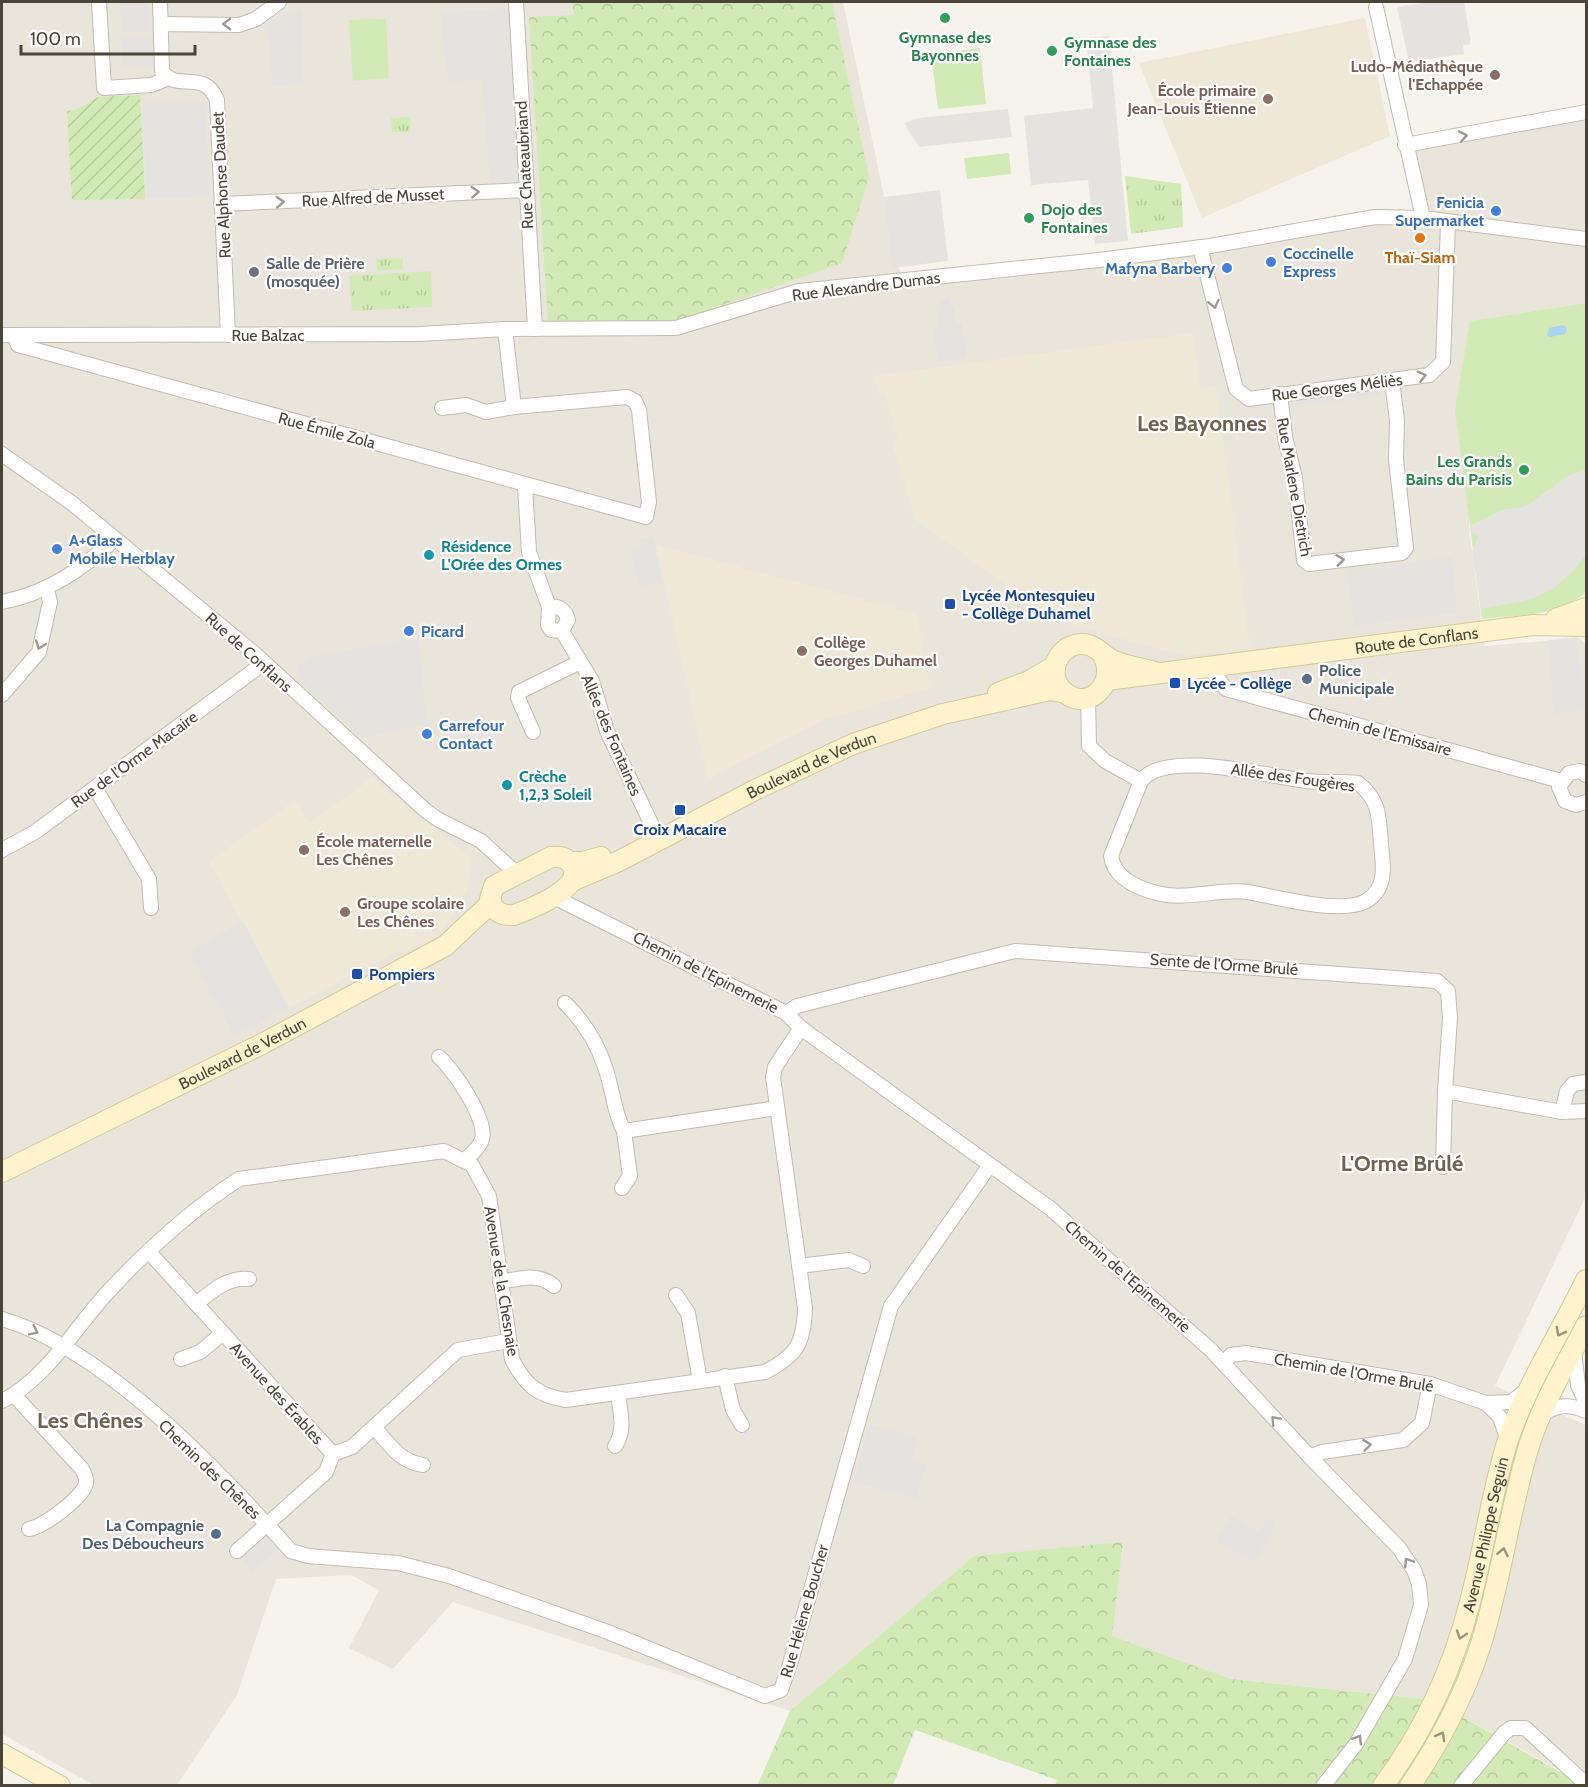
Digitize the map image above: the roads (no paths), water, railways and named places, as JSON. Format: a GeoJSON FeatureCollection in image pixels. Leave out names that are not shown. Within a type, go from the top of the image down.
{"type":"FeatureCollection","features":[{"type":"Feature","properties":{"kind":"main road","name":"Route de Conflans"},"geometry":{"type":"LineString","coordinates":[[1533,625],[1587,608]]}},
{"type":"Feature","properties":{"kind":"main road","name":"Route de Conflans"},"geometry":{"type":"LineString","coordinates":[[1158,672],[1533,625],[1587,626]]}},
{"type":"Feature","properties":{"kind":"main road"},"geometry":{"type":"LineString","coordinates":[[1103,655],[1109,671],[1107,680],[1096,694],[1079,699],[1064,692],[1056,680],[1055,666],[1062,652],[1079,644],[1096,649],[1103,655],[1125,664],[1158,672]]}},
{"type":"Feature","properties":{"kind":"main road","name":"Boulevard de Verdun"},"geometry":{"type":"LineString","coordinates":[[656,836],[851,736],[910,715],[1011,688],[1055,666]]}},
{"type":"Feature","properties":{"kind":"main road"},"geometry":{"type":"LineString","coordinates":[[1107,680],[1125,679],[1158,672]]}},
{"type":"Feature","properties":{"kind":"main road","name":"Boulevard de Verdun"},"geometry":{"type":"LineString","coordinates":[[2,1172],[279,1035],[445,946],[496,901],[516,915],[552,896],[576,872],[797,769],[880,734],[943,714],[1050,690],[1064,692]]}},
{"type":"Feature","properties":{"kind":"main road"},"geometry":{"type":"LineString","coordinates":[[496,901],[517,874],[551,857],[562,857],[576,872]]}},
{"type":"Feature","properties":{"kind":"main road","name":"Avenue Philippe Seguin"},"geometry":{"type":"LineString","coordinates":[[1383,1785],[1431,1710],[1455,1654],[1471,1600],[1508,1441],[1531,1387],[1587,1280]]}},
{"type":"Feature","properties":{"kind":"main road","name":"Avenue Philippe Seguin"},"geometry":{"type":"LineString","coordinates":[[1410,1785],[1446,1726],[1474,1665],[1493,1601],[1528,1448],[1540,1416],[1587,1326]]}},
{"type":"Feature","properties":{"kind":"main road"},"geometry":{"type":"LineString","coordinates":[[2,1754],[60,1785]]}},
{"type":"Feature","properties":{"kind":"main road"},"geometry":{"type":"LineString","coordinates":[[2,1764],[42,1785]]}},
{"type":"Feature","properties":{"kind":"street"},"geometry":{"type":"LineString","coordinates":[[99,2],[104,88],[151,86],[169,78],[162,71],[160,2]]}},
{"type":"Feature","properties":{"kind":"street"},"geometry":{"type":"LineString","coordinates":[[161,24],[239,25],[256,19],[279,2]]}},
{"type":"Feature","properties":{"kind":"street","name":"Rue Chateaubriand"},"geometry":{"type":"LineString","coordinates":[[516,2],[525,190],[535,329]]}},
{"type":"Feature","properties":{"kind":"street"},"geometry":{"type":"LineString","coordinates":[[1376,7],[1423,218]]}},
{"type":"Feature","properties":{"kind":"street","name":"Rue Alphonse Daudet"},"geometry":{"type":"LineString","coordinates":[[169,78],[204,83],[213,90],[217,100],[228,335]]}},
{"type":"Feature","properties":{"kind":"street"},"geometry":{"type":"LineString","coordinates":[[1405,145],[1587,112]]}},
{"type":"Feature","properties":{"kind":"street","name":"Rue Alfred de Musset"},"geometry":{"type":"LineString","coordinates":[[221,204],[525,190]]}},
{"type":"Feature","properties":{"kind":"street","name":"Rue Alexandre Dumas"},"geometry":{"type":"LineString","coordinates":[[535,329],[676,328],[799,291],[1059,266],[1200,247],[1375,217],[1423,218],[1587,239]]}},
{"type":"Feature","properties":{"kind":"street","name":"Rue Georges Méliès"},"geometry":{"type":"LineString","coordinates":[[1200,247],[1236,389],[1249,399],[1429,375],[1443,362],[1448,223]]}},
{"type":"Feature","properties":{"kind":"street"},"geometry":{"type":"LineString","coordinates":[[442,408],[466,405],[486,412],[514,407],[505,328]]}},
{"type":"Feature","properties":{"kind":"street","name":"Rue Balzac"},"geometry":{"type":"LineString","coordinates":[[8,335],[420,334],[505,328],[535,329]]}},
{"type":"Feature","properties":{"kind":"street","name":"Rue Émile Zola"},"geometry":{"type":"LineString","coordinates":[[8,335],[18,345],[646,518],[649,502],[639,410],[635,401],[627,397],[514,407]]}},
{"type":"Feature","properties":{"kind":"street","name":"Rue Marlene Dietrich"},"geometry":{"type":"LineString","coordinates":[[1280,394],[1285,437],[1295,478],[1304,560],[1309,564],[1402,553],[1406,548],[1396,460],[1397,420],[1392,381]]}},
{"type":"Feature","properties":{"kind":"street","name":"Rue de Conflans"},"geometry":{"type":"LineString","coordinates":[[2,454],[73,504],[264,663],[425,810],[438,820],[481,841],[517,874]]}},
{"type":"Feature","properties":{"kind":"street","name":"Allée des Fontaines"},"geometry":{"type":"LineString","coordinates":[[525,486],[524,502],[529,552],[549,607],[559,608],[565,612],[568,620],[562,631],[592,681],[607,731],[656,836]]}},
{"type":"Feature","properties":{"kind":"street"},"geometry":{"type":"LineString","coordinates":[[2,602],[47,589],[92,561],[115,539]]}},
{"type":"Feature","properties":{"kind":"street"},"geometry":{"type":"LineString","coordinates":[[2,695],[39,652],[50,602],[47,589]]}},
{"type":"Feature","properties":{"kind":"street"},"geometry":{"type":"LineString","coordinates":[[533,732],[518,699],[519,692],[580,662]]}},
{"type":"Feature","properties":{"kind":"street","name":"Rue de l'Orme Macaire"},"geometry":{"type":"LineString","coordinates":[[2,850],[35,832],[264,663]]}},
{"type":"Feature","properties":{"kind":"street","name":"Chemin de l'Emissaire"},"geometry":{"type":"LineString","coordinates":[[1209,667],[1226,688],[1561,781]]}},
{"type":"Feature","properties":{"kind":"street"},"geometry":{"type":"LineString","coordinates":[[1088,698],[1089,746],[1105,762],[1141,781]]}},
{"type":"Feature","properties":{"kind":"street","name":"Allée des Fougères"},"geometry":{"type":"LineString","coordinates":[[1196,765],[1221,766],[1307,781],[1358,783],[1375,800],[1379,812],[1383,878],[1379,888],[1365,902],[1344,906],[1231,890],[1165,895],[1136,884],[1118,874],[1111,856],[1141,781],[1152,771],[1196,765]]}},
{"type":"Feature","properties":{"kind":"street"},"geometry":{"type":"LineString","coordinates":[[1587,775],[1574,771],[1561,781],[1560,792],[1565,801],[1576,805],[1587,802]]}},
{"type":"Feature","properties":{"kind":"street"},"geometry":{"type":"LineString","coordinates":[[95,788],[149,879],[151,908]]}},
{"type":"Feature","properties":{"kind":"street"},"geometry":{"type":"LineString","coordinates":[[493,854],[496,901]]}},
{"type":"Feature","properties":{"kind":"street","name":"Chemin de l'Epinemerie"},"geometry":{"type":"LineString","coordinates":[[576,872],[571,895],[587,912]]}},
{"type":"Feature","properties":{"kind":"street","name":"Chemin de l'Epinemerie"},"geometry":{"type":"LineString","coordinates":[[552,896],[786,1013],[801,1028],[1051,1209],[1224,1363],[1310,1457],[1399,1548],[1416,1577],[1421,1605],[1405,1659],[1356,1744],[1323,1785]]}},
{"type":"Feature","properties":{"kind":"street","name":"Sente de l'Orme Brulé"},"geometry":{"type":"LineString","coordinates":[[786,1013],[798,1006],[1015,951],[1105,955],[1437,981],[1448,991],[1450,1018],[1444,1091],[1443,1167]]}},
{"type":"Feature","properties":{"kind":"street"},"geometry":{"type":"LineString","coordinates":[[566,1003],[585,1023],[605,1066],[617,1119],[624,1131],[630,1176],[622,1188]]}},
{"type":"Feature","properties":{"kind":"street","name":"Avenue de la Chesnaie"},"geometry":{"type":"LineString","coordinates":[[465,1160],[480,1176],[489,1196],[512,1359],[521,1377],[537,1392],[566,1400],[765,1372],[788,1360],[796,1351],[805,1326],[772,1077],[775,1067],[801,1028]]}},
{"type":"Feature","properties":{"kind":"street"},"geometry":{"type":"LineString","coordinates":[[28,1529],[47,1522],[82,1491],[86,1478],[82,1469],[8,1398],[64,1347],[106,1294],[149,1252],[213,1196],[239,1179],[444,1151],[465,1160],[482,1142],[483,1131],[462,1082],[451,1066],[439,1057]]}},
{"type":"Feature","properties":{"kind":"street"},"geometry":{"type":"LineString","coordinates":[[1562,1112],[1567,1091],[1573,1084],[1587,1082]]}},
{"type":"Feature","properties":{"kind":"street"},"geometry":{"type":"LineString","coordinates":[[1444,1091],[1562,1112],[1587,1111]]}},
{"type":"Feature","properties":{"kind":"street"},"geometry":{"type":"LineString","coordinates":[[624,1131],[777,1108]]}},
{"type":"Feature","properties":{"kind":"street","name":"Rue Hélène Boucher"},"geometry":{"type":"LineString","coordinates":[[267,1524],[291,1551],[308,1556],[398,1563],[449,1576],[608,1632],[765,1696],[771,1695],[780,1690],[790,1664],[891,1306],[990,1165]]}},
{"type":"Feature","properties":{"kind":"street","name":"Avenue des Érables"},"geometry":{"type":"LineString","coordinates":[[149,1252],[333,1454],[352,1447],[375,1428],[458,1350],[508,1341]]}},
{"type":"Feature","properties":{"kind":"street"},"geometry":{"type":"LineString","coordinates":[[798,1266],[849,1260],[863,1266]]}},
{"type":"Feature","properties":{"kind":"street"},"geometry":{"type":"LineString","coordinates":[[500,1282],[534,1276],[545,1278],[554,1286]]}},
{"type":"Feature","properties":{"kind":"street"},"geometry":{"type":"LineString","coordinates":[[196,1304],[219,1286],[243,1278],[249,1279]]}},
{"type":"Feature","properties":{"kind":"street"},"geometry":{"type":"LineString","coordinates":[[676,1294],[688,1313],[700,1381]]}},
{"type":"Feature","properties":{"kind":"street","name":"Chemin des Chênes"},"geometry":{"type":"LineString","coordinates":[[2,1319],[28,1328],[64,1347],[119,1385],[190,1445],[267,1524]]}},
{"type":"Feature","properties":{"kind":"street"},"geometry":{"type":"LineString","coordinates":[[181,1359],[200,1352],[222,1334]]}},
{"type":"Feature","properties":{"kind":"street"},"geometry":{"type":"LineString","coordinates":[[1574,1350],[1573,1362],[1578,1385],[1587,1403]]}},
{"type":"Feature","properties":{"kind":"street","name":"Chemin de l'Orme Brulé"},"geometry":{"type":"LineString","coordinates":[[1224,1363],[1231,1355],[1246,1353],[1430,1384],[1486,1403],[1511,1402],[1531,1387]]}},
{"type":"Feature","properties":{"kind":"street"},"geometry":{"type":"LineString","coordinates":[[725,1376],[733,1410],[742,1425]]}},
{"type":"Feature","properties":{"kind":"street"},"geometry":{"type":"LineString","coordinates":[[1310,1457],[1322,1452],[1403,1440],[1414,1433],[1422,1423],[1430,1384]]}},
{"type":"Feature","properties":{"kind":"street"},"geometry":{"type":"LineString","coordinates":[[615,1446],[621,1438],[622,1427],[618,1393]]}},
{"type":"Feature","properties":{"kind":"street"},"geometry":{"type":"LineString","coordinates":[[1486,1403],[1500,1417],[1508,1441]]}},
{"type":"Feature","properties":{"kind":"street"},"geometry":{"type":"LineString","coordinates":[[1540,1416],[1554,1407],[1566,1405],[1587,1411]]}},
{"type":"Feature","properties":{"kind":"street"},"geometry":{"type":"LineString","coordinates":[[375,1428],[395,1452],[407,1461],[423,1465]]}},
{"type":"Feature","properties":{"kind":"street"},"geometry":{"type":"LineString","coordinates":[[237,1551],[326,1472],[333,1454]]}},
{"type":"Feature","properties":{"kind":"street"},"geometry":{"type":"LineString","coordinates":[[1461,1785],[1504,1733],[1511,1728],[1525,1728],[1587,1784]]}},
{"type":"Feature","properties":{"kind":"water"},"geometry":{"type":"Polygon","coordinates":[[[1564,325],[1567,328],[1565,334],[1550,337],[1547,335],[1549,328],[1564,325]]]}},
{"type":"Feature","properties":{"kind":"place","name":"Gymnase des Bayonnes"},"geometry":{"type":"Point","coordinates":[945,18]}},
{"type":"Feature","properties":{"kind":"place","name":"Gymnase des Fontaines"},"geometry":{"type":"Point","coordinates":[1052,51]}},
{"type":"Feature","properties":{"kind":"place","name":"Ludo-Médiathèque l'Echappée"},"geometry":{"type":"Point","coordinates":[1495,75]}},
{"type":"Feature","properties":{"kind":"place","name":"École primaire Jean-Louis Étienne"},"geometry":{"type":"Point","coordinates":[1268,99]}},
{"type":"Feature","properties":{"kind":"place","name":"Fenicia Supermarket"},"geometry":{"type":"Point","coordinates":[1496,211]}},
{"type":"Feature","properties":{"kind":"place","name":"Dojo des Fontaines"},"geometry":{"type":"Point","coordinates":[1029,218]}},
{"type":"Feature","properties":{"kind":"place","name":"Thaï-Siam"},"geometry":{"type":"Point","coordinates":[1420,238]}},
{"type":"Feature","properties":{"kind":"place","name":"Coccinelle Express"},"geometry":{"type":"Point","coordinates":[1271,262]}},
{"type":"Feature","properties":{"kind":"place","name":"Mafyna Barbery"},"geometry":{"type":"Point","coordinates":[1227,268]}},
{"type":"Feature","properties":{"kind":"place","name":"Salle de Prière (mosquée)"},"geometry":{"type":"Point","coordinates":[254,272]}},
{"type":"Feature","properties":{"kind":"place","name":"Les Grands Bains du Parisis"},"geometry":{"type":"Point","coordinates":[1524,470]}},
{"type":"Feature","properties":{"kind":"place","name":"A+Glass Mobile Herblay"},"geometry":{"type":"Point","coordinates":[57,549]}},
{"type":"Feature","properties":{"kind":"place","name":"Résidence L'Orée des Ormes"},"geometry":{"type":"Point","coordinates":[429,555]}},
{"type":"Feature","properties":{"kind":"place","name":"Lycée Montesquieu - Collège Duhamel"},"geometry":{"type":"Point","coordinates":[950,604]}},
{"type":"Feature","properties":{"kind":"place","name":"Picard"},"geometry":{"type":"Point","coordinates":[409,631]}},
{"type":"Feature","properties":{"kind":"place","name":"Collège Georges Duhamel"},"geometry":{"type":"Point","coordinates":[802,651]}},
{"type":"Feature","properties":{"kind":"place","name":"Police Municipale"},"geometry":{"type":"Point","coordinates":[1307,679]}},
{"type":"Feature","properties":{"kind":"place","name":"Lycée - Collège"},"geometry":{"type":"Point","coordinates":[1175,683]}},
{"type":"Feature","properties":{"kind":"place","name":"Carrefour Contact"},"geometry":{"type":"Point","coordinates":[427,734]}},
{"type":"Feature","properties":{"kind":"place","name":"Crèche 1,2,3 Soleil"},"geometry":{"type":"Point","coordinates":[507,785]}},
{"type":"Feature","properties":{"kind":"place","name":"Croix Macaire"},"geometry":{"type":"Point","coordinates":[680,810]}},
{"type":"Feature","properties":{"kind":"place","name":"École maternelle Les Chênes"},"geometry":{"type":"Point","coordinates":[304,850]}},
{"type":"Feature","properties":{"kind":"place","name":"Groupe scolaire Les Chênes"},"geometry":{"type":"Point","coordinates":[345,912]}},
{"type":"Feature","properties":{"kind":"place","name":"Pompiers"},"geometry":{"type":"Point","coordinates":[357,974]}},
{"type":"Feature","properties":{"kind":"place","name":"La Compagnie Des Déboucheurs"},"geometry":{"type":"Point","coordinates":[216,1534]}},
{"type":"Feature","properties":{"kind":"district","name":"Les Bayonnes"},"geometry":{"type":"Point","coordinates":[1202,423]}},
{"type":"Feature","properties":{"kind":"district","name":"L'Orme Brûlé"},"geometry":{"type":"Point","coordinates":[1402,1163]}},
{"type":"Feature","properties":{"kind":"district","name":"Les Chênes"},"geometry":{"type":"Point","coordinates":[90,1420]}}]}
